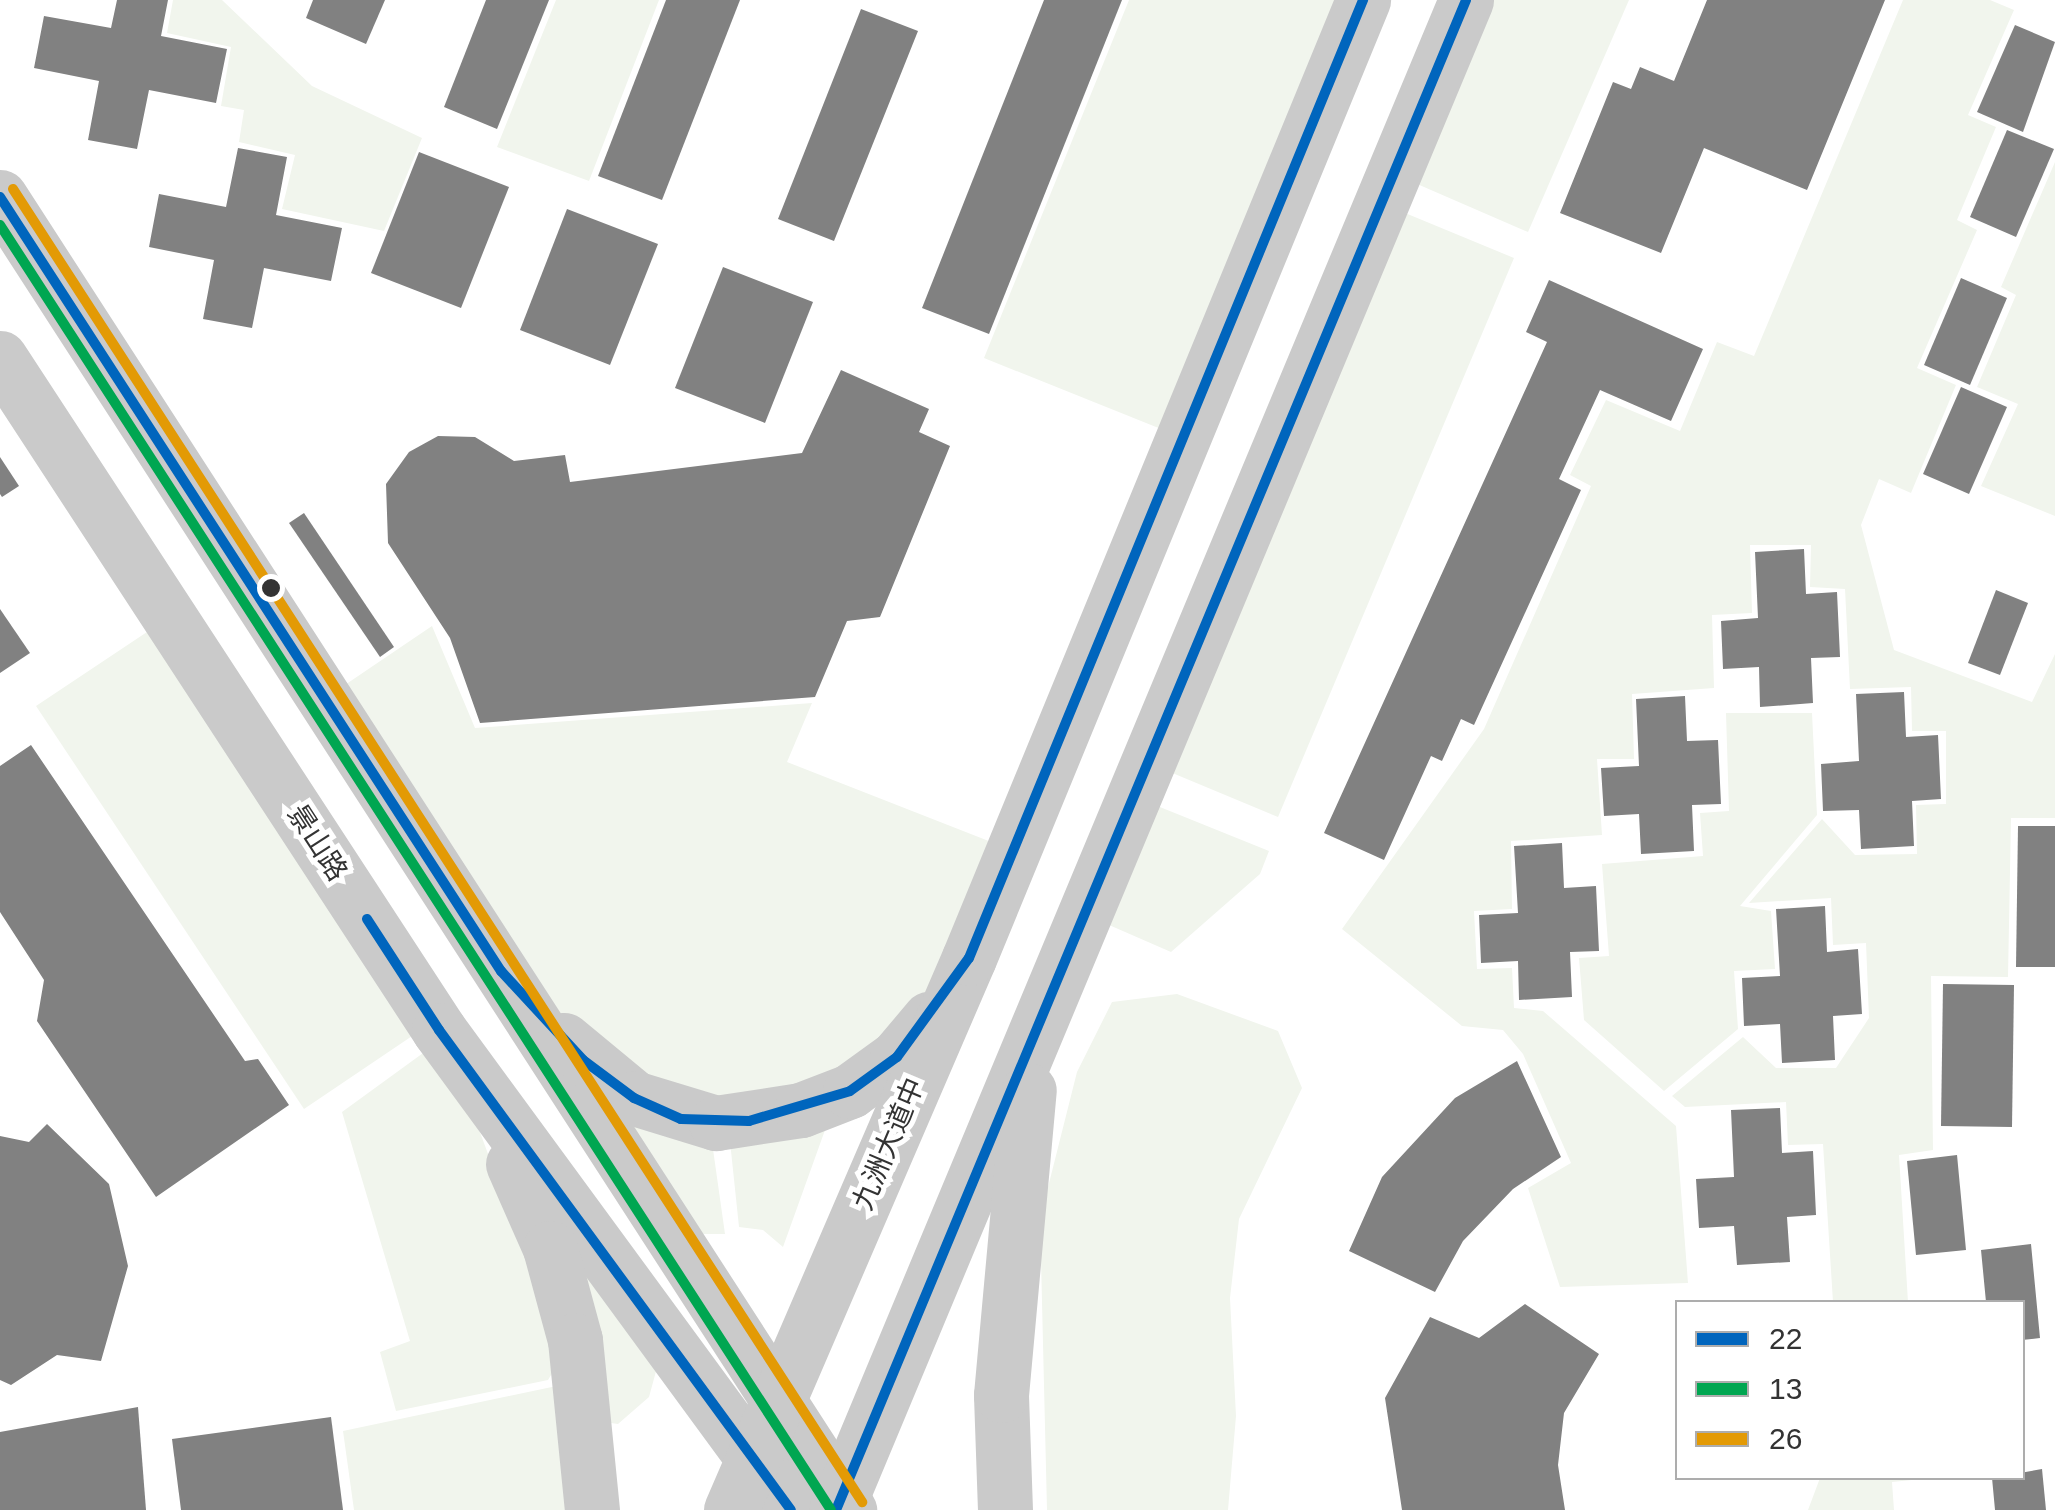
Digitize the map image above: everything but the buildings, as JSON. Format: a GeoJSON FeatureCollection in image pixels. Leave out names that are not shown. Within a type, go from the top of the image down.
{"type":"FeatureCollection","features":[{"type":"Feature","properties":{"kind":"main road","name":"九洲大道中"},"geometry":{"type":"LineString","coordinates":[[731,1510],[969,958],[1363,0]]}},
{"type":"Feature","properties":{"kind":"main road"},"geometry":{"type":"LineString","coordinates":[[829,1507],[1466,0]]}},
{"type":"Feature","properties":{"kind":"main road"},"geometry":{"type":"LineString","coordinates":[[0,197],[778,1402],[829,1507]]}},
{"type":"Feature","properties":{"kind":"main road","name":"景山路"},"geometry":{"type":"LineString","coordinates":[[0,358],[439,1030],[754,1456],[829,1507]]}},
{"type":"Feature","properties":{"kind":"main road"},"geometry":{"type":"LineString","coordinates":[[500,971],[583,1060],[634,1098],[716,1124],[801,1110],[850,1092],[897,1057],[969,958]]}},
{"type":"Feature","properties":{"kind":"main road"},"geometry":{"type":"LineString","coordinates":[[1004,1510],[1000,1395],[1011,1232],[1038,1016]]}},
{"type":"Feature","properties":{"kind":"main road"},"geometry":{"type":"LineString","coordinates":[[439,1030],[550,1248],[575,1340],[592,1510]]}},
{"type":"Feature","properties":{"kind":"shaded area"},"geometry":{"type":"Polygon","coordinates":[[[173,0],[222,0],[312,86],[422,138],[384,231],[282,209],[295,155],[239,142],[244,110],[221,106],[231,47],[167,33],[173,0]]]}},
{"type":"Feature","properties":{"kind":"shaded area"},"geometry":{"type":"Polygon","coordinates":[[[556,0],[659,0],[589,181],[497,147],[556,0]]]}},
{"type":"Feature","properties":{"kind":"shaded area"},"geometry":{"type":"Polygon","coordinates":[[[1129,0],[1347,0],[1171,433],[984,358],[1129,0]]]}},
{"type":"Feature","properties":{"kind":"shaded area"},"geometry":{"type":"Polygon","coordinates":[[[1479,0],[1629,0],[1528,232],[1401,177],[1479,0]]]}},
{"type":"Feature","properties":{"kind":"shaded area"},"geometry":{"type":"Polygon","coordinates":[[[1903,0],[1990,0],[2014,10],[1968,115],[1996,127],[1957,220],[1977,230],[1917,368],[1956,385],[1911,493],[1879,479],[1861,525],[1894,650],[2032,702],[2055,654],[2055,818],[2011,818],[2008,977],[1931,976],[1933,1150],[1899,1155],[1908,1300],[1833,1300],[1823,1144],[1788,1145],[1786,1102],[1685,1107],[1672,1096],[1743,1037],[1776,1068],[1836,1068],[1869,1018],[1866,943],[1833,945],[1831,898],[1749,903],[1822,819],[1855,855],[1917,854],[1916,805],[1946,804],[1946,731],[1912,731],[1911,687],[1850,689],[1845,589],[1810,587],[1811,545],[1750,545],[1752,613],[1712,615],[1714,688],[1632,694],[1634,759],[1597,759],[1602,835],[1511,841],[1512,909],[1474,911],[1477,969],[1512,968],[1514,1008],[1543,1011],[1676,1126],[1688,1283],[1560,1287],[1528,1188],[1571,1163],[1523,1054],[1503,1030],[1462,1026],[1342,929],[1484,729],[1591,486],[1570,475],[1606,400],[1680,431],[1717,342],[1754,356],[1903,0]]]}},
{"type":"Feature","properties":{"kind":"shaded area"},"geometry":{"type":"Polygon","coordinates":[[[2055,162],[2055,516],[1981,486],[2018,404],[1977,387],[2016,295],[2001,287],[2055,162]]]}},
{"type":"Feature","properties":{"kind":"shaded area"},"geometry":{"type":"Polygon","coordinates":[[[1393,208],[1514,258],[1278,817],[1158,767],[1393,208]]]}},
{"type":"Feature","properties":{"kind":"shaded area"},"geometry":{"type":"Polygon","coordinates":[[[156,626],[424,1028],[304,1109],[36,706],[156,626]]]}},
{"type":"Feature","properties":{"kind":"shaded area"},"geometry":{"type":"Polygon","coordinates":[[[432,626],[475,728],[812,703],[787,762],[1004,847],[962,955],[891,1051],[737,1115],[640,1094],[506,965],[333,693],[432,626]]]}},
{"type":"Feature","properties":{"kind":"shaded area"},"geometry":{"type":"Polygon","coordinates":[[[1726,713],[1812,713],[1817,815],[1740,906],[1771,911],[1775,969],[1734,971],[1738,1029],[1664,1091],[1584,1020],[1579,958],[1609,956],[1602,864],[1703,856],[1700,813],[1729,811],[1726,713]]]}},
{"type":"Feature","properties":{"kind":"shaded area"},"geometry":{"type":"Polygon","coordinates":[[[1145,801],[1269,851],[1260,874],[1171,952],[1093,918],[1145,801]]]}},
{"type":"Feature","properties":{"kind":"shaded area"},"geometry":{"type":"Polygon","coordinates":[[[1177,994],[1278,1031],[1302,1088],[1239,1219],[1230,1298],[1236,1416],[1228,1510],[1047,1510],[1040,1219],[1077,1072],[1112,1002],[1177,994]]]}},
{"type":"Feature","properties":{"kind":"shaded area"},"geometry":{"type":"Polygon","coordinates":[[[430,1048],[478,1127],[563,1355],[548,1380],[396,1411],[380,1352],[410,1341],[342,1112],[430,1048]]]}},
{"type":"Feature","properties":{"kind":"shaded area"},"geometry":{"type":"Polygon","coordinates":[[[580,1064],[710,1128],[725,1234],[674,1234],[580,1064]]]}},
{"type":"Feature","properties":{"kind":"shaded area"},"geometry":{"type":"Polygon","coordinates":[[[834,1105],[783,1247],[763,1230],[739,1227],[729,1132],[834,1105]]]}},
{"type":"Feature","properties":{"kind":"shaded area"},"geometry":{"type":"Polygon","coordinates":[[[556,1244],[664,1342],[649,1397],[618,1424],[596,1421],[556,1244]]]}},
{"type":"Feature","properties":{"kind":"shaded area"},"geometry":{"type":"Polygon","coordinates":[[[566,1384],[579,1510],[354,1510],[343,1431],[566,1384]]]}},
{"type":"Feature","properties":{"kind":"shaded area"},"geometry":{"type":"Polygon","coordinates":[[[1819,1480],[1912,1480],[1892,1482],[1894,1510],[1808,1510],[1819,1480]]]}},
{"type":"Feature","properties":{"kind":"transit line","name":"22"},"geometry":{"type":"LineString","coordinates":[[0,197],[501,971],[583,1060],[634,1098],[681,1119],[749,1121],[850,1091],[897,1057],[969,958],[1363,0]]}},
{"type":"Feature","properties":{"kind":"transit line","name":"22"},"geometry":{"type":"LineString","coordinates":[[836,1510],[1466,0]]}},
{"type":"Feature","properties":{"kind":"transit line","name":"26"},"geometry":{"type":"LineString","coordinates":[[13,189],[862,1502]]}},
{"type":"Feature","properties":{"kind":"transit line","name":"13"},"geometry":{"type":"LineString","coordinates":[[0,225],[831,1510]]}},
{"type":"Feature","properties":{"kind":"transit line","name":"22"},"geometry":{"type":"LineString","coordinates":[[367,919],[439,1030],[791,1510]]}}]}
